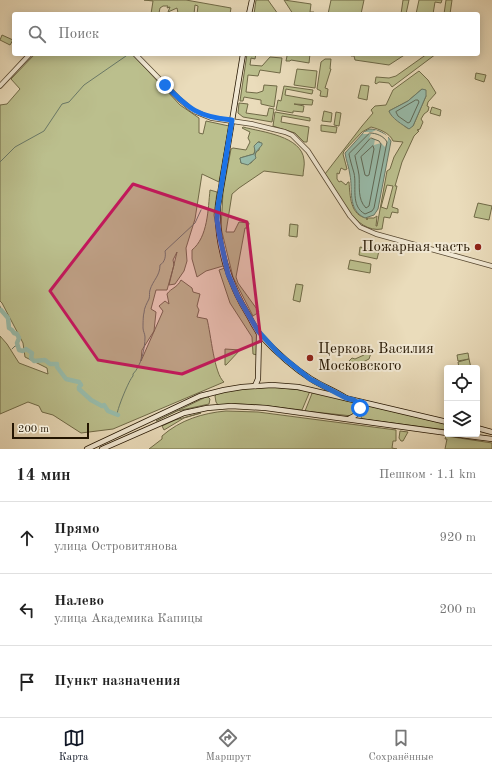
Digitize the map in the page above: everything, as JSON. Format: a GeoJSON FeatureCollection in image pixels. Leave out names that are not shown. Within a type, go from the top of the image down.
{"type":"FeatureCollection","features":[{"type":"Feature","properties":{"kind":"main road"},"geometry":{"type":"LineString","coordinates":[[249,12],[252,0]]}},
{"type":"Feature","properties":{"kind":"main road"},"geometry":{"type":"LineString","coordinates":[[243,56],[217,220],[229,276],[238,297],[259,334],[279,354],[310,379],[346,398]]}},
{"type":"Feature","properties":{"kind":"main road"},"geometry":{"type":"LineString","coordinates":[[255,386],[258,379],[259,334]]}},
{"type":"Feature","properties":{"kind":"main road"},"geometry":{"type":"LineString","coordinates":[[87,449],[200,396],[212,392],[255,386],[272,385],[298,387],[444,421]]}},
{"type":"Feature","properties":{"kind":"main road"},"geometry":{"type":"LineString","coordinates":[[346,419],[354,417],[359,412],[359,404],[354,400]]}},
{"type":"Feature","properties":{"kind":"main road"},"geometry":{"type":"LineString","coordinates":[[102,449],[170,418],[195,410],[231,406],[266,408],[444,433]]}},
{"type":"Feature","properties":{"kind":"main road"},"geometry":{"type":"LineString","coordinates":[[480,429],[492,432]]}},
{"type":"Feature","properties":{"kind":"main road"},"geometry":{"type":"LineString","coordinates":[[476,437],[492,439]]}},
{"type":"Feature","properties":{"kind":"street"},"geometry":{"type":"LineString","coordinates":[[0,86],[28,56]]}},
{"type":"Feature","properties":{"kind":"street"},"geometry":{"type":"LineString","coordinates":[[137,56],[178,98],[191,109],[212,118],[232,120],[276,130],[292,136],[308,151],[350,216],[355,222],[367,230],[388,238],[492,266]]}},
{"type":"Feature","properties":{"kind":"highlighted area"},"geometry":{"type":"Polygon","coordinates":[[[133,184],[247,222],[261,341],[182,374],[98,360],[50,291],[133,184]]]}},
{"type":"Feature","properties":{"kind":"shaded area"},"geometry":{"type":"Polygon","coordinates":[[[144,0],[186,0],[231,8],[230,12],[197,12],[198,6],[195,5],[194,12],[178,12],[177,8],[168,12],[170,7],[167,8],[168,6],[163,6],[160,8],[159,12],[151,12],[153,1],[144,0]]]}},
{"type":"Feature","properties":{"kind":"shaded area"},"geometry":{"type":"Polygon","coordinates":[[[256,0],[268,0],[277,12],[254,12],[256,0]]]}},
{"type":"Feature","properties":{"kind":"shaded area"},"geometry":{"type":"Polygon","coordinates":[[[284,0],[311,4],[310,12],[292,12],[284,0]]]}},
{"type":"Feature","properties":{"kind":"shaded area"},"geometry":{"type":"Polygon","coordinates":[[[331,0],[364,0],[361,12],[328,12],[331,0]]]}},
{"type":"Feature","properties":{"kind":"shaded area"},"geometry":{"type":"Polygon","coordinates":[[[403,0],[409,0],[406,12],[401,12],[403,0]]]}},
{"type":"Feature","properties":{"kind":"shaded area"},"geometry":{"type":"Polygon","coordinates":[[[419,0],[442,0],[441,3],[435,2],[433,12],[416,12],[419,0]]]}},
{"type":"Feature","properties":{"kind":"shaded area"},"geometry":{"type":"Polygon","coordinates":[[[446,0],[452,0],[450,12],[444,12],[446,0]]]}},
{"type":"Feature","properties":{"kind":"shaded area"},"geometry":{"type":"Polygon","coordinates":[[[2,35],[12,40],[12,42],[10,45],[0,40],[2,35]]]}},
{"type":"Feature","properties":{"kind":"shaded area"},"geometry":{"type":"Polygon","coordinates":[[[33,56],[134,56],[180,105],[199,118],[199,133],[203,134],[206,121],[229,126],[219,182],[202,174],[195,219],[186,248],[187,261],[184,271],[175,284],[169,285],[173,269],[167,290],[156,290],[151,309],[156,312],[154,331],[142,350],[141,361],[163,311],[159,306],[165,301],[169,304],[167,294],[178,285],[181,280],[192,288],[193,292],[200,294],[197,306],[199,310],[197,317],[207,319],[215,363],[224,382],[113,429],[81,433],[53,415],[42,412],[39,406],[28,402],[0,414],[0,336],[19,363],[48,374],[47,368],[25,357],[23,343],[0,301],[0,105],[7,104],[20,89],[11,79],[33,56]],[[177,252],[173,260],[174,265],[177,252]]]}},
{"type":"Feature","properties":{"kind":"shaded area"},"geometry":{"type":"Polygon","coordinates":[[[247,56],[256,56],[255,59],[251,58],[250,65],[262,66],[270,57],[282,58],[280,73],[260,70],[258,76],[248,75],[246,92],[257,93],[263,91],[264,85],[277,86],[274,107],[261,104],[261,100],[244,97],[243,101],[240,101],[247,56]]]}},
{"type":"Feature","properties":{"kind":"shaded area"},"geometry":{"type":"Polygon","coordinates":[[[287,56],[310,56],[309,63],[291,60],[286,61],[287,56]]]}},
{"type":"Feature","properties":{"kind":"shaded area"},"geometry":{"type":"Polygon","coordinates":[[[354,56],[403,56],[389,65],[355,60],[354,56]]]}},
{"type":"Feature","properties":{"kind":"shaded area"},"geometry":{"type":"Polygon","coordinates":[[[424,56],[433,56],[392,87],[389,83],[375,83],[376,77],[389,78],[396,76],[424,56]]]}},
{"type":"Feature","properties":{"kind":"shaded area"},"geometry":{"type":"Polygon","coordinates":[[[325,59],[331,59],[331,69],[325,88],[328,89],[327,97],[320,96],[321,91],[317,89],[321,62],[325,59]]]}},
{"type":"Feature","properties":{"kind":"shaded area"},"geometry":{"type":"Polygon","coordinates":[[[297,69],[317,71],[315,88],[294,85],[297,69]]]}},
{"type":"Feature","properties":{"kind":"shaded area"},"geometry":{"type":"Polygon","coordinates":[[[419,71],[428,80],[436,93],[428,102],[428,111],[421,119],[423,122],[420,129],[417,130],[419,131],[414,136],[402,162],[395,186],[397,186],[392,207],[398,209],[398,213],[392,212],[390,218],[384,217],[382,229],[372,229],[355,219],[341,201],[325,174],[373,113],[371,110],[375,106],[386,105],[393,90],[419,71]],[[422,89],[408,101],[389,111],[407,128],[413,126],[426,96],[422,89]],[[371,127],[362,132],[344,151],[343,154],[347,169],[345,170],[341,168],[339,174],[337,173],[337,179],[339,182],[341,181],[346,185],[349,182],[352,204],[357,213],[367,218],[374,218],[377,216],[377,226],[387,171],[390,169],[394,157],[403,142],[393,141],[392,138],[381,130],[371,127]],[[387,185],[381,207],[387,209],[393,186],[387,185]]]}},
{"type":"Feature","properties":{"kind":"shaded area"},"geometry":{"type":"Polygon","coordinates":[[[476,73],[486,75],[484,82],[475,79],[476,73]]]}},
{"type":"Feature","properties":{"kind":"shaded area"},"geometry":{"type":"Polygon","coordinates":[[[361,85],[369,86],[367,100],[358,98],[361,85]]]}},
{"type":"Feature","properties":{"kind":"shaded area"},"geometry":{"type":"Polygon","coordinates":[[[284,86],[313,90],[312,94],[286,89],[285,95],[313,100],[312,105],[294,104],[304,106],[303,112],[293,111],[293,113],[276,110],[278,100],[281,101],[284,86]]]}},
{"type":"Feature","properties":{"kind":"shaded area"},"geometry":{"type":"Polygon","coordinates":[[[239,103],[248,104],[246,113],[267,116],[269,108],[274,109],[272,122],[243,117],[238,113],[239,103]]]}},
{"type":"Feature","properties":{"kind":"shaded area"},"geometry":{"type":"Polygon","coordinates":[[[432,107],[441,110],[440,116],[430,113],[432,107]]]}},
{"type":"Feature","properties":{"kind":"shaded area"},"geometry":{"type":"Polygon","coordinates":[[[324,111],[332,113],[331,122],[322,121],[324,111]]]}},
{"type":"Feature","properties":{"kind":"shaded area"},"geometry":{"type":"Polygon","coordinates":[[[275,112],[310,118],[310,121],[282,116],[281,122],[309,127],[307,142],[304,142],[295,133],[273,126],[275,112]]]}},
{"type":"Feature","properties":{"kind":"shaded area"},"geometry":{"type":"Polygon","coordinates":[[[336,112],[341,113],[339,126],[334,125],[336,112]]]}},
{"type":"Feature","properties":{"kind":"shaded area"},"geometry":{"type":"Polygon","coordinates":[[[321,125],[337,127],[336,133],[321,131],[321,125]]]}},
{"type":"Feature","properties":{"kind":"shaded area"},"geometry":{"type":"Polygon","coordinates":[[[242,128],[270,133],[289,140],[302,152],[304,162],[303,176],[264,171],[232,194],[226,232],[234,232],[239,222],[249,223],[248,228],[245,228],[236,277],[238,283],[259,312],[253,316],[233,277],[221,228],[223,192],[231,149],[246,150],[250,142],[248,138],[250,132],[242,128]],[[260,142],[256,144],[254,154],[240,158],[241,163],[251,163],[256,152],[259,150],[260,142]]]}},
{"type":"Feature","properties":{"kind":"shaded area"},"geometry":{"type":"Polygon","coordinates":[[[210,190],[217,192],[214,215],[223,266],[206,271],[197,277],[192,259],[192,250],[201,238],[204,230],[208,214],[210,190]]]}},
{"type":"Feature","properties":{"kind":"shaded area"},"geometry":{"type":"Polygon","coordinates":[[[478,203],[492,206],[489,220],[474,217],[478,203]]]}},
{"type":"Feature","properties":{"kind":"shaded area"},"geometry":{"type":"Polygon","coordinates":[[[290,224],[298,225],[297,237],[289,236],[290,224]]]}},
{"type":"Feature","properties":{"kind":"shaded area"},"geometry":{"type":"Polygon","coordinates":[[[360,247],[379,251],[377,259],[359,255],[360,247]]]}},
{"type":"Feature","properties":{"kind":"shaded area"},"geometry":{"type":"Polygon","coordinates":[[[350,260],[371,264],[370,273],[348,269],[350,260]]]}},
{"type":"Feature","properties":{"kind":"shaded area"},"geometry":{"type":"Polygon","coordinates":[[[225,268],[235,296],[257,333],[257,355],[253,354],[252,337],[230,303],[219,270],[225,268]]]}},
{"type":"Feature","properties":{"kind":"shaded area"},"geometry":{"type":"Polygon","coordinates":[[[296,284],[303,285],[300,302],[293,300],[296,284]]]}},
{"type":"Feature","properties":{"kind":"shaded area"},"geometry":{"type":"Polygon","coordinates":[[[225,349],[240,350],[226,365],[225,365],[225,349]]]}},
{"type":"Feature","properties":{"kind":"shaded area"},"geometry":{"type":"Polygon","coordinates":[[[365,351],[371,353],[369,359],[357,365],[352,365],[349,361],[352,358],[355,359],[364,355],[365,351]]]}},
{"type":"Feature","properties":{"kind":"shaded area"},"geometry":{"type":"Polygon","coordinates":[[[468,353],[469,359],[458,361],[457,355],[468,353]]]}},
{"type":"Feature","properties":{"kind":"shaded area"},"geometry":{"type":"Polygon","coordinates":[[[469,359],[470,365],[458,365],[458,362],[469,359]]]}},
{"type":"Feature","properties":{"kind":"shaded area"},"geometry":{"type":"Polygon","coordinates":[[[273,387],[310,391],[302,410],[250,404],[218,405],[216,402],[215,396],[217,393],[241,389],[273,387]]]}},
{"type":"Feature","properties":{"kind":"shaded area"},"geometry":{"type":"Polygon","coordinates":[[[313,391],[355,402],[358,406],[358,411],[352,416],[305,411],[313,391]]]}},
{"type":"Feature","properties":{"kind":"shaded area"},"geometry":{"type":"Polygon","coordinates":[[[206,397],[210,399],[209,404],[177,411],[156,421],[206,397]]]}},
{"type":"Feature","properties":{"kind":"shaded area"},"geometry":{"type":"Polygon","coordinates":[[[365,405],[444,422],[444,430],[362,419],[361,417],[365,405]]]}},
{"type":"Feature","properties":{"kind":"shaded area"},"geometry":{"type":"Polygon","coordinates":[[[226,411],[258,412],[396,430],[396,441],[393,441],[392,448],[397,449],[149,449],[162,439],[162,436],[169,430],[192,418],[226,411]]]}},
{"type":"Feature","properties":{"kind":"shaded area"},"geometry":{"type":"Polygon","coordinates":[[[201,413],[184,418],[164,430],[162,426],[175,420],[201,413]]]}},
{"type":"Feature","properties":{"kind":"shaded area"},"geometry":{"type":"Polygon","coordinates":[[[400,431],[408,432],[403,441],[399,438],[400,431]]]}},
{"type":"Feature","properties":{"kind":"shaded area"},"geometry":{"type":"Polygon","coordinates":[[[446,437],[453,437],[492,443],[492,449],[445,449],[447,439],[445,439],[446,437]]]}},
{"type":"Feature","properties":{"kind":"water"},"geometry":{"type":"Polygon","coordinates":[[[422,89],[426,90],[426,96],[413,126],[409,129],[395,119],[389,111],[408,101],[422,89]]]}},
{"type":"Feature","properties":{"kind":"water"},"geometry":{"type":"Polygon","coordinates":[[[369,129],[382,132],[391,141],[378,209],[374,215],[365,218],[355,210],[353,205],[350,172],[345,153],[364,132],[369,129]]]}},
{"type":"Feature","properties":{"kind":"water"},"geometry":{"type":"Polygon","coordinates":[[[258,142],[262,143],[262,145],[256,152],[256,158],[248,165],[241,163],[240,158],[254,154],[254,146],[258,142]]]}},
{"type":"Feature","properties":{"kind":"pier"},"geometry":{"type":"Polygon","coordinates":[[[376,130],[388,136],[385,147],[381,143],[374,145],[375,139],[369,139],[371,134],[363,134],[364,132],[372,132],[376,130]]]}},
{"type":"Feature","properties":{"kind":"waterway"},"geometry":{"type":"LineString","coordinates":[[0,162],[15,147],[44,131],[62,104],[69,102],[84,85],[126,56]]}},
{"type":"Feature","properties":{"kind":"waterway"},"geometry":{"type":"LineString","coordinates":[[117,414],[126,388],[142,357],[145,342],[143,328],[144,309],[149,299],[151,287],[159,272],[160,265],[165,259],[165,251],[195,223],[201,210]]}},
{"type":"Feature","properties":{"kind":"waterway"},"geometry":{"type":"LineString","coordinates":[[0,306],[0,310]]}},
{"type":"Feature","properties":{"kind":"waterway"},"geometry":{"type":"LineString","coordinates":[[1,310],[8,318],[9,328],[17,334],[19,338],[17,343],[19,350],[23,351],[26,349],[32,353],[31,358],[34,361],[45,360],[50,364],[57,364],[57,367],[66,379],[79,382],[81,385],[79,389],[91,400],[102,406],[104,405],[108,411],[118,415]]}},
{"type":"Feature","properties":{"kind":"waterway"},"geometry":{"type":"LineString","coordinates":[[12,349],[15,346],[18,346]]}},
{"type":"Feature","properties":{"kind":"place","name":"Пожарная часть"},"geometry":{"type":"Point","coordinates":[478,247]}},
{"type":"Feature","properties":{"kind":"place","name":"Церковь Василия Московского"},"geometry":{"type":"Point","coordinates":[310,358]}},
{"type":"Feature","properties":{"kind":"route"},"geometry":{"type":"LineString","coordinates":[[165,85],[187,106],[196,112],[212,118],[232,120],[217,220],[228,274],[238,297],[259,334],[279,354],[310,379],[346,398],[354,400],[358,403],[360,408]]}}]}
